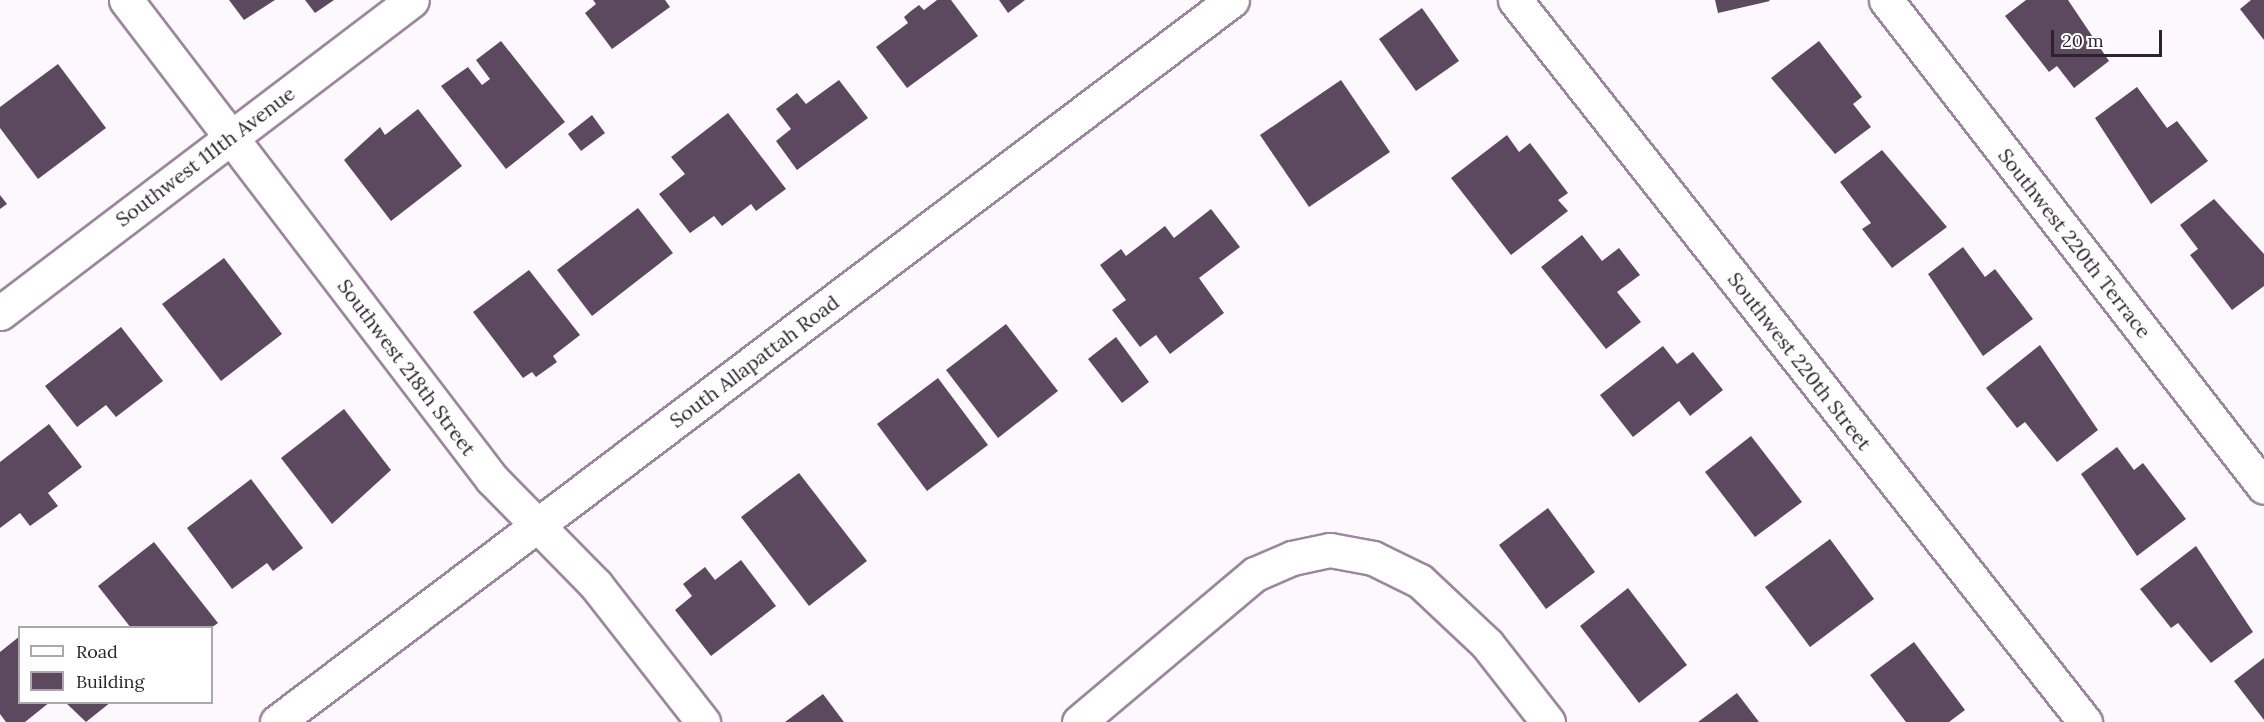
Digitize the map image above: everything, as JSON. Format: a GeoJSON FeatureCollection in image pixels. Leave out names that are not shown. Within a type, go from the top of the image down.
{"type":"FeatureCollection","features":[{"type":"Feature","properties":{"kind":"street","name":"Southwest 218th Street"},"geometry":{"type":"LineString","coordinates":[[126,0],[492,479],[596,585],[704,722]]}},
{"type":"Feature","properties":{"kind":"street","name":"Southwest 111th Avenue"},"geometry":{"type":"LineString","coordinates":[[0,313],[412,0]]}},
{"type":"Feature","properties":{"kind":"street","name":"South Allapattah Road"},"geometry":{"type":"LineString","coordinates":[[277,722],[1232,0]]}},
{"type":"Feature","properties":{"kind":"street","name":"Southwest 220th Street"},"geometry":{"type":"LineString","coordinates":[[1515,0],[2085,722]]}},
{"type":"Feature","properties":{"kind":"street","name":"Southwest 220th Terrace"},"geometry":{"type":"LineString","coordinates":[[1886,0],[2264,487]]}},
{"type":"Feature","properties":{"kind":"street"},"geometry":{"type":"LineString","coordinates":[[1079,722],[1255,574],[1292,558],[1330,550],[1373,558],[1420,581],[1487,644],[1548,722]]}},
{"type":"Feature","properties":{"kind":"building"},"geometry":{"type":"Polygon","coordinates":[[[229,0],[275,0],[244,20],[229,0]]]}},
{"type":"Feature","properties":{"kind":"building"},"geometry":{"type":"Polygon","coordinates":[[[305,0],[334,0],[315,13],[305,0]]]}},
{"type":"Feature","properties":{"kind":"building"},"geometry":{"type":"Polygon","coordinates":[[[593,0],[665,0],[670,7],[612,49],[585,13],[596,4],[593,0]]]}},
{"type":"Feature","properties":{"kind":"building"},"geometry":{"type":"Polygon","coordinates":[[[937,0],[951,0],[978,36],[907,88],[876,47],[908,23],[904,17],[911,11],[919,5],[924,10],[937,0]]]}},
{"type":"Feature","properties":{"kind":"building"},"geometry":{"type":"Polygon","coordinates":[[[999,0],[1025,0],[1008,13],[999,0]]]}},
{"type":"Feature","properties":{"kind":"building"},"geometry":{"type":"Polygon","coordinates":[[[1715,0],[1769,0],[1770,1],[1718,13],[1715,0]]]}},
{"type":"Feature","properties":{"kind":"building"},"geometry":{"type":"Polygon","coordinates":[[[2026,0],[2068,0],[2109,61],[2074,88],[2057,66],[2049,72],[2005,16],[2026,0]]]}},
{"type":"Feature","properties":{"kind":"building"},"geometry":{"type":"Polygon","coordinates":[[[2251,0],[2264,0],[2264,40],[2240,9],[2251,0]]]}},
{"type":"Feature","properties":{"kind":"building"},"geometry":{"type":"Polygon","coordinates":[[[1422,8],[1459,61],[1416,91],[1379,39],[1422,8]]]}},
{"type":"Feature","properties":{"kind":"building"},"geometry":{"type":"Polygon","coordinates":[[[501,41],[565,122],[506,169],[441,86],[468,67],[482,85],[490,79],[476,60],[501,41]]]}},
{"type":"Feature","properties":{"kind":"building"},"geometry":{"type":"Polygon","coordinates":[[[1819,41],[1862,97],[1853,104],[1871,127],[1835,154],[1771,78],[1819,41]]]}},
{"type":"Feature","properties":{"kind":"building"},"geometry":{"type":"Polygon","coordinates":[[[58,64],[106,128],[38,179],[0,128],[0,107],[58,64]]]}},
{"type":"Feature","properties":{"kind":"building"},"geometry":{"type":"Polygon","coordinates":[[[839,80],[868,118],[797,170],[776,141],[791,129],[776,109],[797,93],[806,104],[839,80]]]}},
{"type":"Feature","properties":{"kind":"building"},"geometry":{"type":"Polygon","coordinates":[[[1341,80],[1390,152],[1309,207],[1260,135],[1341,80]]]}},
{"type":"Feature","properties":{"kind":"building"},"geometry":{"type":"Polygon","coordinates":[[[2137,87],[2167,128],[2177,121],[2208,161],[2151,204],[2095,118],[2137,87]]]}},
{"type":"Feature","properties":{"kind":"building"},"geometry":{"type":"Polygon","coordinates":[[[418,109],[462,166],[391,221],[344,160],[380,127],[385,135],[418,109]]]}},
{"type":"Feature","properties":{"kind":"building"},"geometry":{"type":"Polygon","coordinates":[[[728,113],[786,189],[756,211],[751,204],[722,226],[714,216],[690,233],[659,194],[685,174],[671,157],[728,113]]]}},
{"type":"Feature","properties":{"kind":"building"},"geometry":{"type":"Polygon","coordinates":[[[592,115],[605,133],[581,151],[568,134],[592,115]]]}},
{"type":"Feature","properties":{"kind":"building"},"geometry":{"type":"Polygon","coordinates":[[[1507,135],[1519,152],[1530,143],[1568,193],[1558,200],[1568,211],[1511,255],[1451,178],[1507,135]]]}},
{"type":"Feature","properties":{"kind":"building"},"geometry":{"type":"Polygon","coordinates":[[[1882,150],[1947,227],[1892,268],[1862,229],[1871,223],[1840,182],[1882,150]]]}},
{"type":"Feature","properties":{"kind":"building"},"geometry":{"type":"Polygon","coordinates":[[[0,195],[7,204],[0,209],[0,195]]]}},
{"type":"Feature","properties":{"kind":"building"},"geometry":{"type":"Polygon","coordinates":[[[2214,199],[2264,254],[2264,286],[2232,310],[2190,255],[2198,249],[2180,225],[2214,199]]]}},
{"type":"Feature","properties":{"kind":"building"},"geometry":{"type":"Polygon","coordinates":[[[638,208],[673,253],[592,316],[557,270],[638,208]]]}},
{"type":"Feature","properties":{"kind":"building"},"geometry":{"type":"Polygon","coordinates":[[[1211,209],[1240,247],[1199,278],[1224,313],[1170,354],[1156,335],[1140,347],[1112,310],[1126,300],[1100,265],[1121,249],[1126,256],[1165,226],[1174,238],[1211,209]]]}},
{"type":"Feature","properties":{"kind":"building"},"geometry":{"type":"Polygon","coordinates":[[[1582,235],[1602,261],[1619,248],[1640,275],[1617,292],[1641,322],[1606,349],[1541,267],[1582,235]]]}},
{"type":"Feature","properties":{"kind":"building"},"geometry":{"type":"Polygon","coordinates":[[[1963,247],[1985,277],[1995,269],[2033,319],[1983,356],[1928,274],[1963,247]]]}},
{"type":"Feature","properties":{"kind":"building"},"geometry":{"type":"Polygon","coordinates":[[[224,258],[282,334],[221,381],[162,304],[224,258]]]}},
{"type":"Feature","properties":{"kind":"building"},"geometry":{"type":"Polygon","coordinates":[[[529,270],[580,335],[553,356],[557,362],[536,377],[532,372],[523,378],[473,312],[529,270]]]}},
{"type":"Feature","properties":{"kind":"building"},"geometry":{"type":"Polygon","coordinates":[[[1006,324],[1058,391],[998,438],[946,370],[1006,324]]]}},
{"type":"Feature","properties":{"kind":"building"},"geometry":{"type":"Polygon","coordinates":[[[121,327],[163,381],[116,417],[106,405],[77,427],[45,386],[121,327]]]}},
{"type":"Feature","properties":{"kind":"building"},"geometry":{"type":"Polygon","coordinates":[[[1116,337],[1149,382],[1122,403],[1088,359],[1116,337]]]}},
{"type":"Feature","properties":{"kind":"building"},"geometry":{"type":"Polygon","coordinates":[[[2040,345],[2098,430],[2057,462],[2025,422],[2017,428],[1986,388],[2040,345]]]}},
{"type":"Feature","properties":{"kind":"building"},"geometry":{"type":"Polygon","coordinates":[[[1663,346],[1677,364],[1693,352],[1723,390],[1690,416],[1679,401],[1633,437],[1600,395],[1663,346]]]}},
{"type":"Feature","properties":{"kind":"building"},"geometry":{"type":"Polygon","coordinates":[[[938,378],[988,445],[927,491],[877,424],[938,378]]]}},
{"type":"Feature","properties":{"kind":"building"},"geometry":{"type":"Polygon","coordinates":[[[344,409],[391,470],[332,524],[281,458],[344,409]]]}},
{"type":"Feature","properties":{"kind":"building"},"geometry":{"type":"Polygon","coordinates":[[[49,424],[82,467],[48,493],[58,506],[30,526],[20,513],[0,528],[0,462],[49,424]]]}},
{"type":"Feature","properties":{"kind":"building"},"geometry":{"type":"Polygon","coordinates":[[[1751,436],[1802,502],[1755,537],[1705,472],[1751,436]]]}},
{"type":"Feature","properties":{"kind":"building"},"geometry":{"type":"Polygon","coordinates":[[[2117,447],[2134,470],[2143,463],[2186,519],[2137,556],[2081,474],[2117,447]]]}},
{"type":"Feature","properties":{"kind":"building"},"geometry":{"type":"Polygon","coordinates":[[[799,473],[867,561],[809,606],[741,517],[799,473]]]}},
{"type":"Feature","properties":{"kind":"building"},"geometry":{"type":"Polygon","coordinates":[[[251,479],[303,548],[273,571],[267,563],[232,589],[187,528],[251,479]]]}},
{"type":"Feature","properties":{"kind":"building"},"geometry":{"type":"Polygon","coordinates":[[[1548,508],[1595,572],[1546,609],[1499,545],[1548,508]]]}},
{"type":"Feature","properties":{"kind":"building"},"geometry":{"type":"Polygon","coordinates":[[[1830,539],[1874,599],[1810,647],[1765,587],[1830,539]]]}},
{"type":"Feature","properties":{"kind":"building"},"geometry":{"type":"Polygon","coordinates":[[[154,542],[218,623],[213,627],[129,626],[98,586],[154,542]]]}},
{"type":"Feature","properties":{"kind":"building"},"geometry":{"type":"Polygon","coordinates":[[[2196,546],[2253,632],[2211,663],[2178,623],[2171,628],[2140,589],[2196,546]]]}},
{"type":"Feature","properties":{"kind":"building"},"geometry":{"type":"Polygon","coordinates":[[[741,560],[776,606],[711,656],[675,610],[692,596],[683,584],[705,567],[715,580],[741,560]]]}},
{"type":"Feature","properties":{"kind":"building"},"geometry":{"type":"Polygon","coordinates":[[[1628,588],[1687,665],[1639,703],[1580,626],[1628,588]]]}},
{"type":"Feature","properties":{"kind":"building"},"geometry":{"type":"Polygon","coordinates":[[[18,638],[18,704],[48,704],[25,722],[6,722],[0,714],[0,652],[18,638]]]}},
{"type":"Feature","properties":{"kind":"building"},"geometry":{"type":"Polygon","coordinates":[[[1914,642],[1965,710],[1949,722],[1906,722],[1870,675],[1914,642]]]}},
{"type":"Feature","properties":{"kind":"building"},"geometry":{"type":"Polygon","coordinates":[[[2264,658],[2264,720],[2234,681],[2264,658]]]}},
{"type":"Feature","properties":{"kind":"building"},"geometry":{"type":"Polygon","coordinates":[[[1737,693],[1759,722],[1698,722],[1737,693]]]}},
{"type":"Feature","properties":{"kind":"building"},"geometry":{"type":"Polygon","coordinates":[[[823,694],[844,722],[785,722],[823,694]]]}},
{"type":"Feature","properties":{"kind":"building"},"geometry":{"type":"Polygon","coordinates":[[[67,704],[108,704],[86,722],[67,704]]]}}]}
